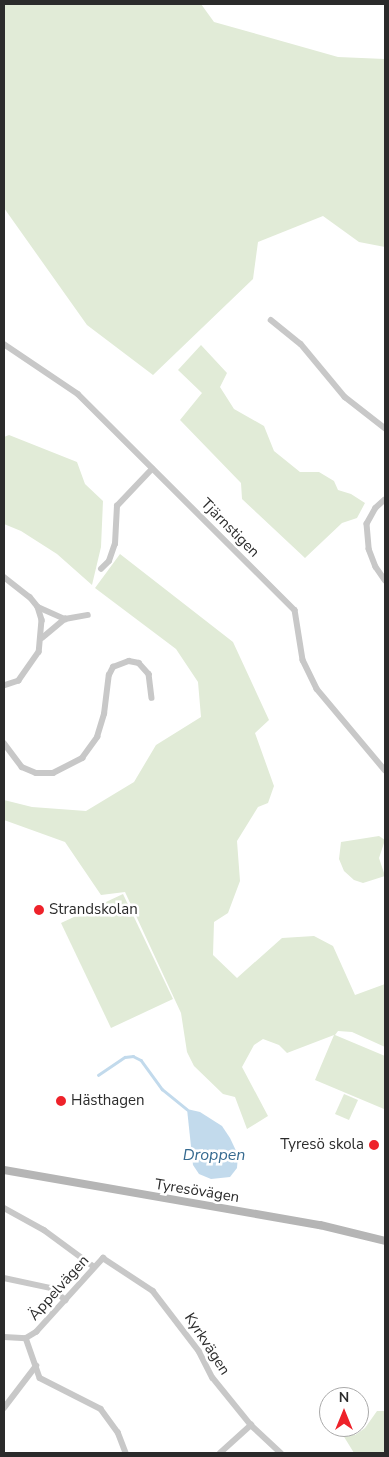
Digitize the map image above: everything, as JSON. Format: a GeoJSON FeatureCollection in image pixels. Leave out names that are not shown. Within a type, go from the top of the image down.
{"type":"FeatureCollection","features":[{"type":"Feature","properties":{"kind":"main road","name":"Tyresövägen"},"geometry":{"type":"LineString","coordinates":[[4,1170],[320,1225],[385,1241]]}},
{"type":"Feature","properties":{"kind":"street"},"geometry":{"type":"LineString","coordinates":[[271,320],[306,349],[345,397],[385,428]]}},
{"type":"Feature","properties":{"kind":"street","name":"Tjärnstigen"},"geometry":{"type":"LineString","coordinates":[[4,344],[73,390],[295,610],[303,660],[317,689],[385,770]]}},
{"type":"Feature","properties":{"kind":"street"},"geometry":{"type":"LineString","coordinates":[[101,569],[108,561],[115,544],[118,506],[152,469]]}},
{"type":"Feature","properties":{"kind":"street"},"geometry":{"type":"LineString","coordinates":[[385,500],[376,508],[367,524],[369,549],[376,567],[385,580]]}},
{"type":"Feature","properties":{"kind":"street"},"geometry":{"type":"LineString","coordinates":[[4,577],[38,607],[65,619],[88,616]]}},
{"type":"Feature","properties":{"kind":"street"},"geometry":{"type":"LineString","coordinates":[[4,686],[11,686],[25,674],[40,652],[42,638],[38,607]]}},
{"type":"Feature","properties":{"kind":"street"},"geometry":{"type":"LineString","coordinates":[[42,638],[65,619]]}},
{"type":"Feature","properties":{"kind":"street"},"geometry":{"type":"LineString","coordinates":[[4,745],[16,762],[36,774],[54,773],[82,758],[102,725],[109,675],[120,663],[139,663],[145,668],[149,674],[152,698]]}},
{"type":"Feature","properties":{"kind":"street"},"geometry":{"type":"LineString","coordinates":[[4,1208],[44,1230],[93,1266]]}},
{"type":"Feature","properties":{"kind":"street","name":"Äppelvägen"},"geometry":{"type":"LineString","coordinates":[[4,1337],[26,1338],[36,1332],[66,1300],[93,1266],[103,1258]]}},
{"type":"Feature","properties":{"kind":"street","name":"Kyrkvägen"},"geometry":{"type":"LineString","coordinates":[[103,1258],[153,1291],[181,1324],[213,1378],[252,1425],[281,1453]]}},
{"type":"Feature","properties":{"kind":"street"},"geometry":{"type":"LineString","coordinates":[[4,1278],[51,1288],[66,1300]]}},
{"type":"Feature","properties":{"kind":"street"},"geometry":{"type":"LineString","coordinates":[[26,1338],[40,1378],[52,1386],[102,1409],[118,1432],[126,1453]]}},
{"type":"Feature","properties":{"kind":"street"},"geometry":{"type":"LineString","coordinates":[[4,1408],[36,1366]]}},
{"type":"Feature","properties":{"kind":"street"},"geometry":{"type":"LineString","coordinates":[[220,1453],[252,1425]]}},
{"type":"Feature","properties":{"kind":"green space"},"geometry":{"type":"Polygon","coordinates":[[[4,4],[201,4],[214,22],[338,57],[385,59],[385,247],[359,242],[323,216],[258,242],[253,279],[153,375],[87,325],[4,208],[4,4]]]}},
{"type":"Feature","properties":{"kind":"green space"},"geometry":{"type":"Polygon","coordinates":[[[201,345],[227,373],[220,387],[234,409],[264,426],[274,451],[300,472],[319,472],[334,481],[338,490],[351,494],[365,503],[357,518],[342,523],[305,558],[242,499],[241,483],[180,420],[202,393],[178,370],[201,345]]]}},
{"type":"Feature","properties":{"kind":"green space"},"geometry":{"type":"Polygon","coordinates":[[[9,435],[77,462],[85,484],[103,501],[101,547],[92,585],[57,554],[21,531],[4,524],[4,437],[9,435]]]}},
{"type":"Feature","properties":{"kind":"green space"},"geometry":{"type":"Polygon","coordinates":[[[120,554],[233,642],[269,720],[255,733],[274,786],[268,803],[258,807],[237,841],[240,881],[228,913],[214,922],[213,955],[237,978],[282,938],[314,936],[333,946],[355,995],[385,984],[385,1047],[352,1032],[338,1031],[335,1035],[385,1056],[384,1109],[315,1080],[334,1035],[287,1053],[279,1045],[263,1039],[254,1045],[242,1067],[268,1116],[247,1129],[235,1097],[223,1094],[194,1066],[187,1052],[181,1013],[125,892],[101,895],[65,842],[4,820],[4,800],[32,807],[86,811],[134,782],[156,745],[201,717],[198,682],[176,649],[95,588],[120,554]]]}},
{"type":"Feature","properties":{"kind":"green space"},"geometry":{"type":"Polygon","coordinates":[[[379,836],[385,840],[379,858],[385,876],[363,883],[354,880],[344,871],[339,859],[341,842],[379,836]]]}},
{"type":"Feature","properties":{"kind":"green space"},"geometry":{"type":"Polygon","coordinates":[[[123,894],[173,999],[111,1028],[61,923],[123,894]]]}},
{"type":"Feature","properties":{"kind":"green space"},"geometry":{"type":"Polygon","coordinates":[[[344,1094],[358,1100],[349,1120],[335,1114],[344,1094]]]}},
{"type":"Feature","properties":{"kind":"green space"},"geometry":{"type":"Polygon","coordinates":[[[377,1411],[385,1411],[385,1453],[354,1453],[344,1437],[369,1437],[369,1422],[377,1411]]]}},
{"type":"Feature","properties":{"kind":"water","name":"Droppen"},"geometry":{"type":"Polygon","coordinates":[[[187,1109],[200,1112],[222,1126],[230,1138],[238,1155],[237,1168],[230,1177],[211,1179],[199,1174],[193,1165],[187,1109]]]}},
{"type":"Feature","properties":{"kind":"waterway"},"geometry":{"type":"LineString","coordinates":[[98,1075],[125,1057],[133,1056],[141,1060],[162,1089],[187,1109]]}},
{"type":"Feature","properties":{"kind":"place","name":"Strandskolan"},"geometry":{"type":"Point","coordinates":[39,910]}},
{"type":"Feature","properties":{"kind":"place","name":"Hästhagen"},"geometry":{"type":"Point","coordinates":[61,1101]}},
{"type":"Feature","properties":{"kind":"place","name":"Tyresö skola"},"geometry":{"type":"Point","coordinates":[374,1145]}}]}
